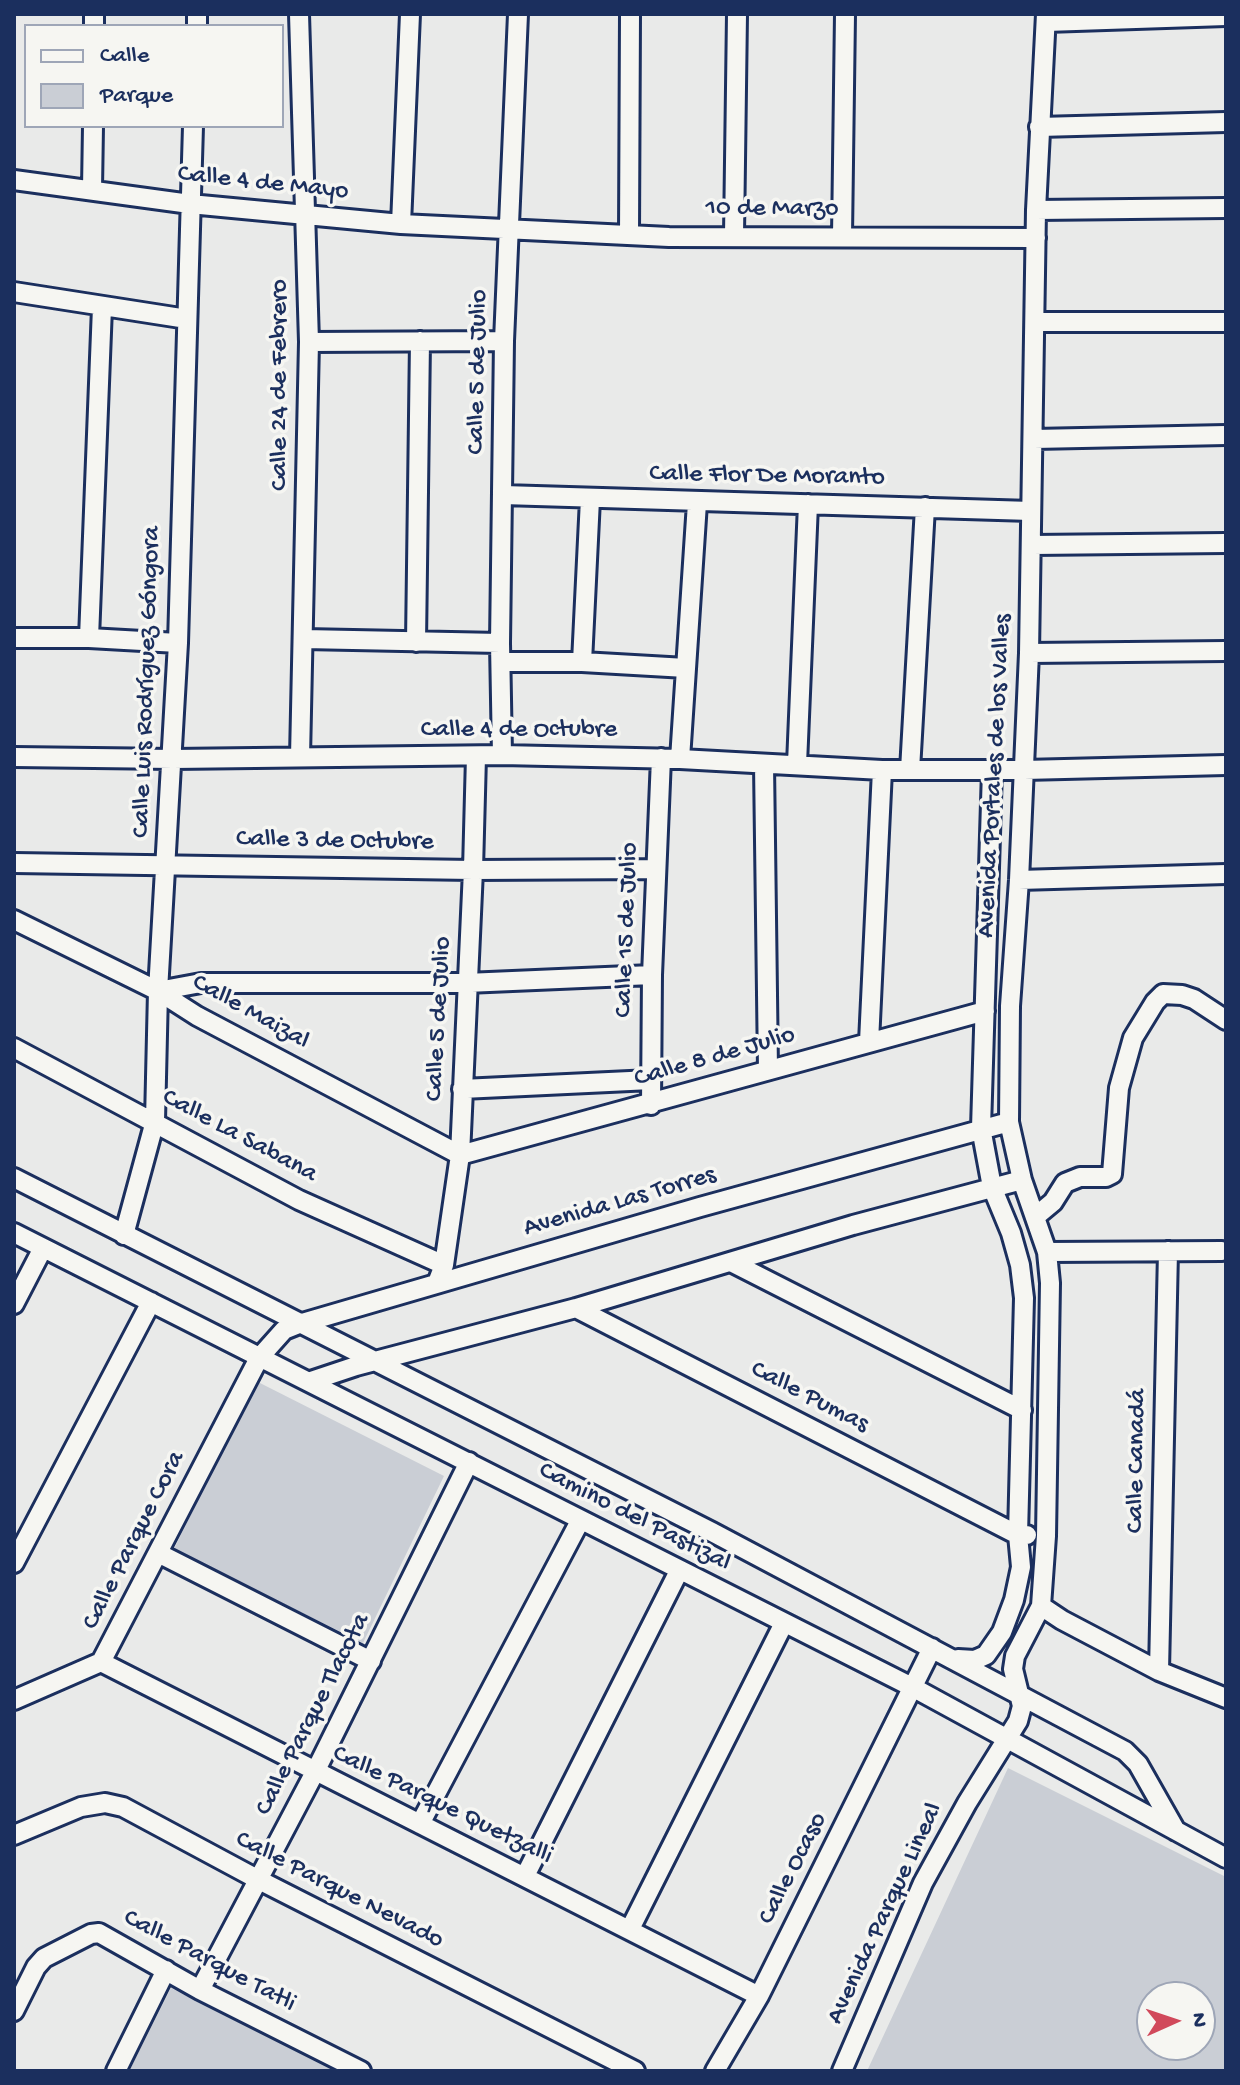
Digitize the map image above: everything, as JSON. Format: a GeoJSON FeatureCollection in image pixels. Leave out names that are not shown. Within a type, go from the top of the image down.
{"type":"FeatureCollection","features":[{"type":"Feature","properties":{"kind":"street","name":"Calle 24 de Febrero"},"geometry":{"type":"LineString","coordinates":[[299,14],[309,342],[300,757]]}},
{"type":"Feature","properties":{"kind":"street"},"geometry":{"type":"LineString","coordinates":[[401,224],[410,14]]}},
{"type":"Feature","properties":{"kind":"street","name":"Calle 5 de Julio"},"geometry":{"type":"LineString","coordinates":[[502,755],[500,643],[504,341],[518,14]]}},
{"type":"Feature","properties":{"kind":"street"},"geometry":{"type":"LineString","coordinates":[[629,235],[630,14]]}},
{"type":"Feature","properties":{"kind":"street"},"geometry":{"type":"LineString","coordinates":[[734,235],[737,14]]}},
{"type":"Feature","properties":{"kind":"street"},"geometry":{"type":"LineString","coordinates":[[842,236],[845,14]]}},
{"type":"Feature","properties":{"kind":"street"},"geometry":{"type":"LineString","coordinates":[[1046,18],[1226,16]]}},
{"type":"Feature","properties":{"kind":"street","name":"Avenida Portales de los Valles"},"geometry":{"type":"LineString","coordinates":[[1041,1606],[1046,1536],[1050,1283],[1047,1252],[1022,1180],[1009,1122],[1010,1006],[1029,653],[1036,210],[1046,18]]}},
{"type":"Feature","properties":{"kind":"street"},"geometry":{"type":"LineString","coordinates":[[1039,127],[1226,122]]}},
{"type":"Feature","properties":{"kind":"street"},"geometry":{"type":"LineString","coordinates":[[92,189],[93,128]]}},
{"type":"Feature","properties":{"kind":"street","name":"Calle Luis Rodríguez Góngora"},"geometry":{"type":"LineString","coordinates":[[124,1235],[155,1121],[158,991],[178,643],[193,128]]}},
{"type":"Feature","properties":{"kind":"street","name":"Calle 4 de Mayo"},"geometry":{"type":"LineString","coordinates":[[14,180],[190,204],[401,224],[509,229]]}},
{"type":"Feature","properties":{"kind":"street"},"geometry":{"type":"LineString","coordinates":[[1036,210],[1226,208]]}},
{"type":"Feature","properties":{"kind":"street","name":"10 de Marzo"},"geometry":{"type":"LineString","coordinates":[[509,229],[629,235],[1036,238]]}},
{"type":"Feature","properties":{"kind":"street"},"geometry":{"type":"LineString","coordinates":[[14,292],[187,319]]}},
{"type":"Feature","properties":{"kind":"street"},"geometry":{"type":"LineString","coordinates":[[89,638],[102,307]]}},
{"type":"Feature","properties":{"kind":"street"},"geometry":{"type":"LineString","coordinates":[[1036,322],[1226,322]]}},
{"type":"Feature","properties":{"kind":"street"},"geometry":{"type":"LineString","coordinates":[[416,642],[420,341]]}},
{"type":"Feature","properties":{"kind":"street"},"geometry":{"type":"LineString","coordinates":[[309,342],[504,341]]}},
{"type":"Feature","properties":{"kind":"street"},"geometry":{"type":"LineString","coordinates":[[1034,439],[1226,435]]}},
{"type":"Feature","properties":{"kind":"street","name":"Calle Flor De Moranto"},"geometry":{"type":"LineString","coordinates":[[503,495],[1031,511]]}},
{"type":"Feature","properties":{"kind":"street"},"geometry":{"type":"LineString","coordinates":[[582,662],[590,499]]}},
{"type":"Feature","properties":{"kind":"street","name":"Calle 15 de Julio"},"geometry":{"type":"LineString","coordinates":[[651,1105],[656,869],[686,668],[697,503]]}},
{"type":"Feature","properties":{"kind":"street"},"geometry":{"type":"LineString","coordinates":[[797,764],[808,504]]}},
{"type":"Feature","properties":{"kind":"street"},"geometry":{"type":"LineString","coordinates":[[910,770],[925,507]]}},
{"type":"Feature","properties":{"kind":"street"},"geometry":{"type":"LineString","coordinates":[[1032,545],[1226,543]]}},
{"type":"Feature","properties":{"kind":"street"},"geometry":{"type":"LineString","coordinates":[[14,638],[178,643]]}},
{"type":"Feature","properties":{"kind":"street"},"geometry":{"type":"LineString","coordinates":[[304,639],[500,643]]}},
{"type":"Feature","properties":{"kind":"street"},"geometry":{"type":"LineString","coordinates":[[1029,653],[1226,651]]}},
{"type":"Feature","properties":{"kind":"street"},"geometry":{"type":"LineString","coordinates":[[501,662],[582,662],[686,668]]}},
{"type":"Feature","properties":{"kind":"street","name":"Calle 4 de Octubre"},"geometry":{"type":"LineString","coordinates":[[14,757],[173,759],[502,755],[671,758],[882,770],[1226,765]]}},
{"type":"Feature","properties":{"kind":"street","name":"Calle 5 de Julio"},"geometry":{"type":"LineString","coordinates":[[437,1283],[444,1265],[460,1155],[476,756]]}},
{"type":"Feature","properties":{"kind":"street"},"geometry":{"type":"LineString","coordinates":[[764,764],[768,1070]]}},
{"type":"Feature","properties":{"kind":"street"},"geometry":{"type":"LineString","coordinates":[[869,1042],[882,770]]}},
{"type":"Feature","properties":{"kind":"street","name":"Avenida Portales de los Valles"},"geometry":{"type":"LineString","coordinates":[[952,1658],[975,1660],[986,1655],[1002,1632],[1014,1600],[1021,1567],[1018,1535],[1024,1298],[1020,1265],[992,1187],[981,1128],[992,770]]}},
{"type":"Feature","properties":{"kind":"street","name":"Calle 3 de Octubre"},"geometry":{"type":"LineString","coordinates":[[14,863],[473,870],[656,869]]}},
{"type":"Feature","properties":{"kind":"street"},"geometry":{"type":"LineString","coordinates":[[1019,880],[1226,874]]}},
{"type":"Feature","properties":{"kind":"street","name":"Calle Maizal"},"geometry":{"type":"LineString","coordinates":[[14,920],[158,991],[197,1016],[460,1155]]}},
{"type":"Feature","properties":{"kind":"street"},"geometry":{"type":"LineString","coordinates":[[158,991],[201,983],[466,983],[652,975]]}},
{"type":"Feature","properties":{"kind":"street"},"geometry":{"type":"LineString","coordinates":[[1035,1217],[1053,1202],[1065,1183],[1080,1177],[1106,1177],[1112,1174],[1119,1088],[1133,1038],[1155,1002],[1163,994],[1182,995],[1194,999],[1226,1020]]}},
{"type":"Feature","properties":{"kind":"street","name":"Calle 8 de Julio"},"geometry":{"type":"LineString","coordinates":[[460,1155],[985,1011]]}},
{"type":"Feature","properties":{"kind":"street","name":"Calle La Sabana"},"geometry":{"type":"LineString","coordinates":[[14,1048],[299,1200],[444,1265]]}},
{"type":"Feature","properties":{"kind":"street"},"geometry":{"type":"LineString","coordinates":[[462,1089],[651,1080]]}},
{"type":"Feature","properties":{"kind":"street","name":"Avenida Las Torres"},"geometry":{"type":"LineString","coordinates":[[259,1358],[284,1330],[299,1324],[1009,1122]]}},
{"type":"Feature","properties":{"kind":"street","name":"Camino del Pastizal"},"geometry":{"type":"LineString","coordinates":[[14,1178],[712,1532],[1132,1756],[1176,1831]]}},
{"type":"Feature","properties":{"kind":"street"},"geometry":{"type":"LineString","coordinates":[[311,1381],[576,1308],[853,1225],[1022,1180]]}},
{"type":"Feature","properties":{"kind":"street","name":"Camino del Pastizal"},"geometry":{"type":"LineString","coordinates":[[14,1233],[914,1688],[1226,1858]]}},
{"type":"Feature","properties":{"kind":"street"},"geometry":{"type":"LineString","coordinates":[[14,1304],[43,1248]]}},
{"type":"Feature","properties":{"kind":"street","name":"Calle Canadá"},"geometry":{"type":"LineString","coordinates":[[1159,1671],[1168,1251]]}},
{"type":"Feature","properties":{"kind":"street"},"geometry":{"type":"LineString","coordinates":[[1047,1252],[1222,1251]]}},
{"type":"Feature","properties":{"kind":"street"},"geometry":{"type":"LineString","coordinates":[[731,1262],[1022,1410]]}},
{"type":"Feature","properties":{"kind":"street"},"geometry":{"type":"LineString","coordinates":[[14,1563],[151,1302]]}},
{"type":"Feature","properties":{"kind":"street","name":"Calle Pumas"},"geometry":{"type":"LineString","coordinates":[[576,1308],[1018,1535]]}},
{"type":"Feature","properties":{"kind":"street","name":"Calle Parque Cora"},"geometry":{"type":"LineString","coordinates":[[14,1700],[101,1662],[259,1358]]}},
{"type":"Feature","properties":{"kind":"street","name":"Calle Parque Tlacota"},"geometry":{"type":"LineString","coordinates":[[200,1990],[315,1772],[469,1462]]}},
{"type":"Feature","properties":{"kind":"street"},"geometry":{"type":"LineString","coordinates":[[420,1824],[580,1521]]}},
{"type":"Feature","properties":{"kind":"street"},"geometry":{"type":"LineString","coordinates":[[1018,1535],[1046,1536]]}},
{"type":"Feature","properties":{"kind":"street"},"geometry":{"type":"LineString","coordinates":[[158,1553],[371,1661]]}},
{"type":"Feature","properties":{"kind":"street"},"geometry":{"type":"LineString","coordinates":[[525,1876],[679,1571]]}},
{"type":"Feature","properties":{"kind":"street"},"geometry":{"type":"LineString","coordinates":[[1020,1695],[1013,1669],[1015,1656],[1041,1606],[1159,1671],[1226,1698]]}},
{"type":"Feature","properties":{"kind":"street"},"geometry":{"type":"LineString","coordinates":[[630,1929],[784,1623]]}},
{"type":"Feature","properties":{"kind":"street","name":"Calle Ocaso"},"geometry":{"type":"LineString","coordinates":[[715,2071],[759,1996],[932,1648]]}},
{"type":"Feature","properties":{"kind":"street","name":"Calle Parque Quetzalli"},"geometry":{"type":"LineString","coordinates":[[101,1662],[759,1996]]}},
{"type":"Feature","properties":{"kind":"street","name":"Avenida Parque Lineal"},"geometry":{"type":"LineString","coordinates":[[842,2071],[923,1883],[1018,1721],[1022,1706],[1020,1695]]}},
{"type":"Feature","properties":{"kind":"street","name":"Calle Parque Nevado"},"geometry":{"type":"LineString","coordinates":[[14,1835],[81,1807],[105,1803],[123,1807],[259,1880],[635,2071]]}},
{"type":"Feature","properties":{"kind":"street","name":"Calle Parque Tatli"},"geometry":{"type":"LineString","coordinates":[[14,2011],[40,1962],[91,1934],[102,1934],[200,1990],[361,2071]]}},
{"type":"Feature","properties":{"kind":"street"},"geometry":{"type":"LineString","coordinates":[[116,2071],[166,1970]]}},
{"type":"Feature","properties":{"kind":"green space"},"geometry":{"type":"Polygon","coordinates":[[[256,1381],[444,1476],[363,1643],[174,1549],[256,1381]]]}},
{"type":"Feature","properties":{"kind":"green space"},"geometry":{"type":"Polygon","coordinates":[[[1008,1768],[1226,1877],[1226,2071],[867,2071],[1008,1768]]]}},
{"type":"Feature","properties":{"kind":"green space"},"geometry":{"type":"Polygon","coordinates":[[[171,1988],[339,2071],[129,2071],[171,1988]]]}}]}
